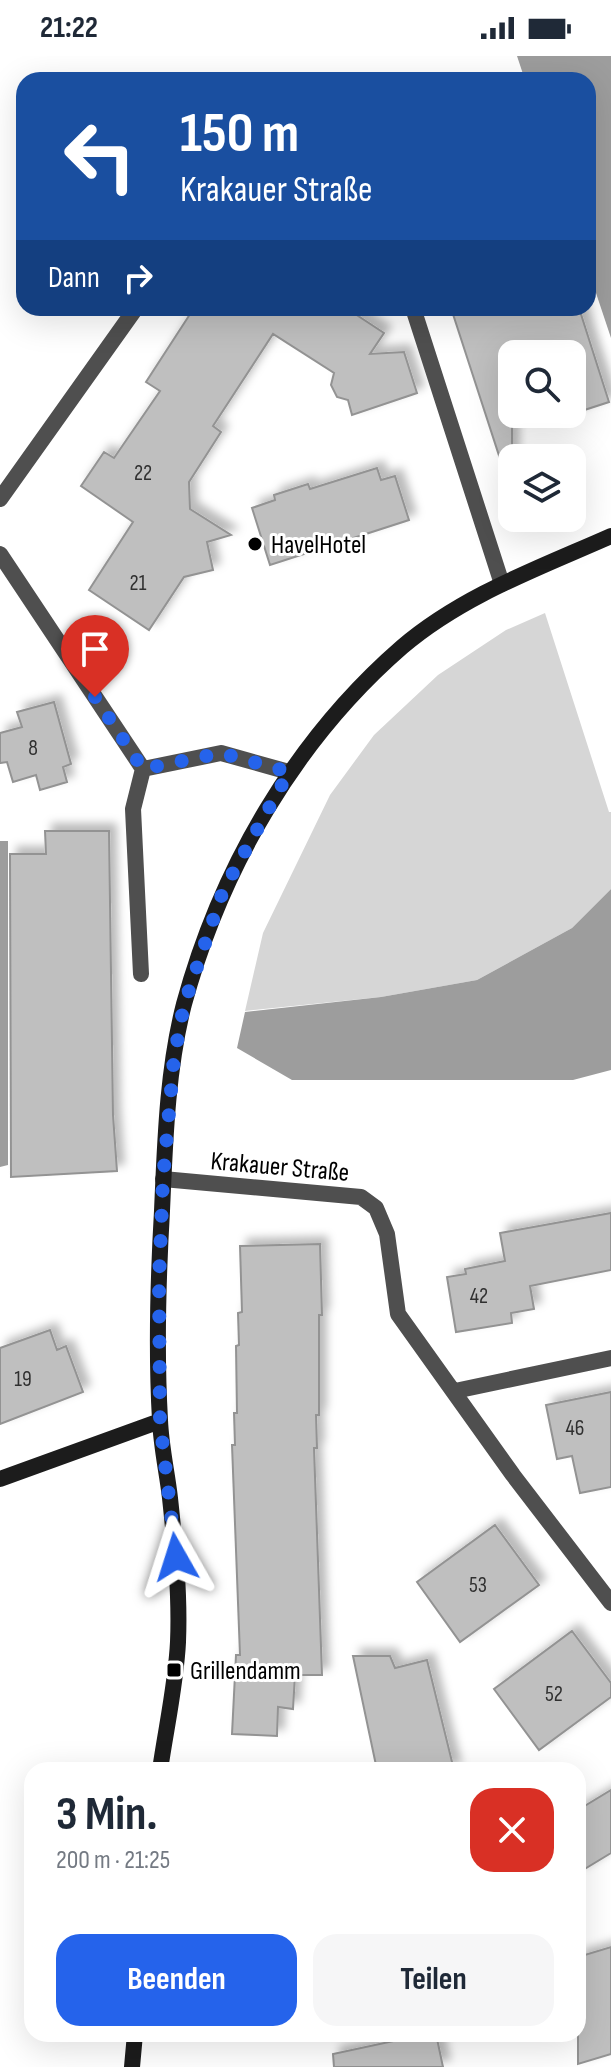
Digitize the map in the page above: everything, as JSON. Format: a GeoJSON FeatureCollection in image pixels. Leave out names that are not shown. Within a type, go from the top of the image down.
{"type":"FeatureCollection","features":[{"type":"Feature","properties":{"kind":"main road"},"geometry":{"type":"LineString","coordinates":[[161,1762],[178,1643],[176,1557],[160,1421],[159,1281],[163,1179],[174,1058],[184,1005],[223,891],[289,772],[346,702],[403,646],[457,608],[502,584],[611,536]]}},
{"type":"Feature","properties":{"kind":"main road"},"geometry":{"type":"LineString","coordinates":[[0,1479],[160,1421]]}},
{"type":"Feature","properties":{"kind":"main road"},"geometry":{"type":"LineString","coordinates":[[132,2067],[134,2042]]}},
{"type":"Feature","properties":{"kind":"street"},"geometry":{"type":"LineString","coordinates":[[0,499],[130,316]]}},
{"type":"Feature","properties":{"kind":"street"},"geometry":{"type":"LineString","coordinates":[[416,316],[502,584]]}},
{"type":"Feature","properties":{"kind":"street"},"geometry":{"type":"LineString","coordinates":[[0,554],[143,769],[133,809],[141,974]]}},
{"type":"Feature","properties":{"kind":"street"},"geometry":{"type":"LineString","coordinates":[[143,769],[221,753],[289,772]]}},
{"type":"Feature","properties":{"kind":"street","name":"Krakauer Straße"},"geometry":{"type":"LineString","coordinates":[[163,1179],[361,1197],[376,1208],[387,1234],[398,1314],[513,1475],[611,1603]]}},
{"type":"Feature","properties":{"kind":"street"},"geometry":{"type":"LineString","coordinates":[[455,1391],[611,1358]]}},
{"type":"Feature","properties":{"kind":"shaded area"},"geometry":{"type":"Polygon","coordinates":[[[517,56],[611,56],[611,338],[596,293],[596,72],[522,72],[517,56]]]}},
{"type":"Feature","properties":{"kind":"shaded area"},"geometry":{"type":"Polygon","coordinates":[[[545,613],[611,812],[611,889],[572,928],[477,980],[381,997],[245,1011],[263,933],[330,795],[374,735],[438,675],[506,630],[545,613]]]}},
{"type":"Feature","properties":{"kind":"shaded area"},"geometry":{"type":"Polygon","coordinates":[[[0,841],[8,841],[8,1165],[0,1167],[0,841]]]}},
{"type":"Feature","properties":{"kind":"shaded area"},"geometry":{"type":"Polygon","coordinates":[[[611,889],[611,1070],[573,1080],[292,1080],[237,1048],[245,1012],[381,997],[477,980],[572,928],[611,889]]]}},
{"type":"Feature","properties":{"kind":"building"},"geometry":{"type":"Polygon","coordinates":[[[189,316],[358,316],[384,333],[370,354],[404,352],[417,393],[352,415],[348,400],[337,397],[331,385],[334,373],[273,334],[213,426],[221,432],[189,482],[190,509],[231,535],[207,542],[213,570],[184,577],[149,630],[89,590],[133,522],[81,486],[104,452],[114,458],[160,391],[146,382],[189,316]]]}},
{"type":"Feature","properties":{"kind":"building"},"geometry":{"type":"Polygon","coordinates":[[[454,316],[582,316],[609,402],[586,409],[586,340],[498,340],[498,428],[512,428],[512,444],[498,444],[498,452],[454,316]]]}},
{"type":"Feature","properties":{"kind":"building"},"geometry":{"type":"Polygon","coordinates":[[[377,468],[381,480],[395,476],[409,520],[270,565],[252,508],[275,500],[274,495],[308,484],[310,489],[377,468]]]}},
{"type":"Feature","properties":{"kind":"building"},"geometry":{"type":"Polygon","coordinates":[[[54,702],[71,764],[63,767],[67,782],[40,790],[36,775],[13,782],[7,762],[0,763],[0,733],[22,727],[17,712],[54,702]]]}},
{"type":"Feature","properties":{"kind":"building"},"geometry":{"type":"Polygon","coordinates":[[[45,831],[109,831],[113,1115],[117,1171],[11,1177],[10,854],[46,854],[45,831]]]}},
{"type":"Feature","properties":{"kind":"building"},"geometry":{"type":"Polygon","coordinates":[[[611,1213],[611,1270],[530,1286],[534,1309],[511,1313],[512,1323],[456,1332],[447,1277],[466,1274],[465,1269],[505,1261],[500,1233],[611,1213]]]}},
{"type":"Feature","properties":{"kind":"building"},"geometry":{"type":"Polygon","coordinates":[[[320,1244],[322,1315],[319,1315],[319,1415],[316,1415],[317,1448],[314,1448],[322,1675],[295,1675],[293,1709],[278,1707],[277,1736],[232,1734],[236,1655],[240,1655],[232,1445],[235,1445],[234,1413],[237,1413],[238,1313],[242,1312],[240,1246],[320,1244]]]}},
{"type":"Feature","properties":{"kind":"building"},"geometry":{"type":"Polygon","coordinates":[[[50,1330],[57,1350],[66,1346],[83,1392],[0,1424],[0,1348],[50,1330]]]}},
{"type":"Feature","properties":{"kind":"building"},"geometry":{"type":"Polygon","coordinates":[[[611,1392],[611,1487],[580,1493],[572,1456],[557,1459],[546,1405],[611,1392]]]}},
{"type":"Feature","properties":{"kind":"building"},"geometry":{"type":"Polygon","coordinates":[[[495,1525],[539,1585],[460,1642],[417,1582],[495,1525]]]}},
{"type":"Feature","properties":{"kind":"building"},"geometry":{"type":"Polygon","coordinates":[[[572,1631],[611,1683],[611,1697],[539,1750],[494,1689],[572,1631]]]}},
{"type":"Feature","properties":{"kind":"building"},"geometry":{"type":"Polygon","coordinates":[[[353,1656],[390,1656],[395,1668],[427,1660],[452,1762],[375,1762],[353,1656]]]}},
{"type":"Feature","properties":{"kind":"building"},"geometry":{"type":"Polygon","coordinates":[[[611,1790],[611,1853],[586,1868],[586,1805],[611,1790]]]}},
{"type":"Feature","properties":{"kind":"building"},"geometry":{"type":"Polygon","coordinates":[[[611,1947],[611,2054],[578,2064],[578,2042],[586,2042],[586,1955],[611,1947]]]}},
{"type":"Feature","properties":{"kind":"building"},"geometry":{"type":"Polygon","coordinates":[[[389,2042],[438,2042],[443,2067],[334,2067],[333,2054],[389,2042]]]}},
{"type":"Feature","properties":{"kind":"place","name":"HavelHotel"},"geometry":{"type":"Point","coordinates":[255,544]}},
{"type":"Feature","properties":{"kind":"place","name":"Grillendamm"},"geometry":{"type":"Point","coordinates":[174,1670]}},
{"type":"Feature","properties":{"kind":"route"},"geometry":{"type":"LineString","coordinates":[[95,697],[143,769],[221,753],[289,772],[223,891],[184,1005],[174,1058],[163,1179],[159,1281],[160,1421],[176,1557]]}}]}
